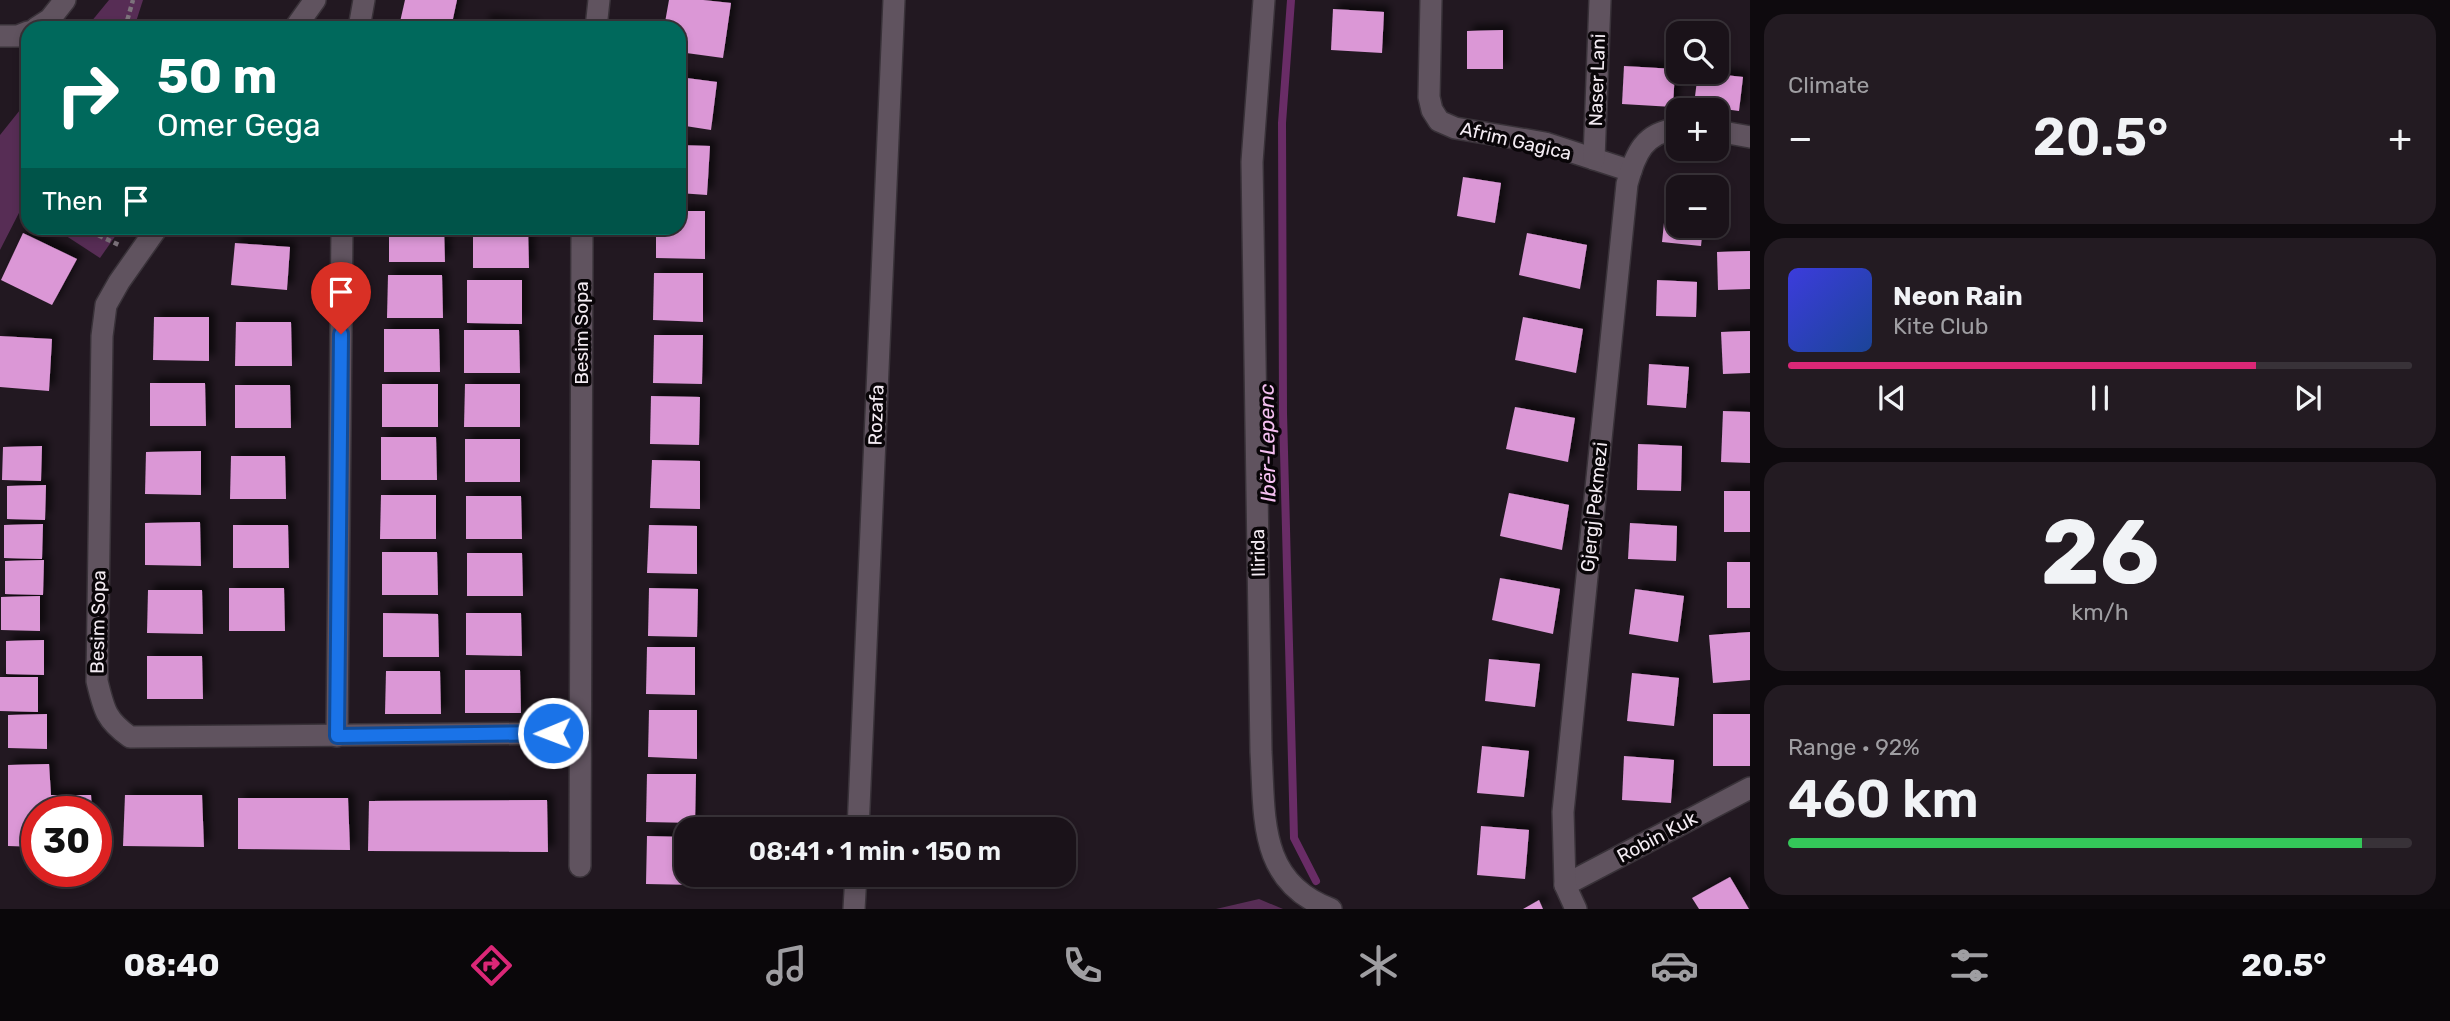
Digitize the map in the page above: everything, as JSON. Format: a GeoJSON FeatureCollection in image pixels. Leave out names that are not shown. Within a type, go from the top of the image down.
{"type":"FeatureCollection","features":[{"type":"Feature","properties":{"kind":"street"},"geometry":{"type":"LineString","coordinates":[[47,21],[65,0]]}},
{"type":"Feature","properties":{"kind":"street"},"geometry":{"type":"LineString","coordinates":[[300,21],[315,0]]}},
{"type":"Feature","properties":{"kind":"street"},"geometry":{"type":"LineString","coordinates":[[360,21],[364,0]]}},
{"type":"Feature","properties":{"kind":"street"},"geometry":{"type":"LineString","coordinates":[[597,21],[599,0]]}},
{"type":"Feature","properties":{"kind":"street","name":"Rozafa"},"geometry":{"type":"LineString","coordinates":[[859,817],[894,0]]}},
{"type":"Feature","properties":{"kind":"street","name":"Ilirida"},"geometry":{"type":"LineString","coordinates":[[1264,0],[1252,176],[1261,752],[1266,832],[1283,878],[1313,902],[1331,909]]}},
{"type":"Feature","properties":{"kind":"street","name":"Afrim Gagica"},"geometry":{"type":"LineString","coordinates":[[1431,0],[1429,97],[1432,110],[1439,121],[1455,128],[1545,143],[1631,171]]}},
{"type":"Feature","properties":{"kind":"street","name":"Naser Lani"},"geometry":{"type":"LineString","coordinates":[[1594,159],[1600,0]]}},
{"type":"Feature","properties":{"kind":"street"},"geometry":{"type":"LineString","coordinates":[[0,36],[21,35]]}},
{"type":"Feature","properties":{"kind":"street","name":"Gjergj Pekmezi"},"geometry":{"type":"LineString","coordinates":[[1576,909],[1565,886],[1563,812],[1628,184],[1633,161],[1644,143],[1666,131]]}},
{"type":"Feature","properties":{"kind":"street"},"geometry":{"type":"LineString","coordinates":[[1729,134],[1750,138]]}},
{"type":"Feature","properties":{"kind":"street","name":"Besim Sopa"},"geometry":{"type":"LineString","coordinates":[[152,235],[106,305],[102,336],[97,681],[102,703],[112,724],[130,737],[580,733]]}},
{"type":"Feature","properties":{"kind":"street"},"geometry":{"type":"LineString","coordinates":[[337,736],[341,235]]}},
{"type":"Feature","properties":{"kind":"street","name":"Besim Sopa"},"geometry":{"type":"LineString","coordinates":[[580,866],[582,235]]}},
{"type":"Feature","properties":{"kind":"street","name":"Robin Kuk"},"geometry":{"type":"LineString","coordinates":[[1565,886],[1750,788]]}},
{"type":"Feature","properties":{"kind":"street"},"geometry":{"type":"LineString","coordinates":[[854,909],[855,887]]}},
{"type":"Feature","properties":{"kind":"path"},"geometry":{"type":"LineString","coordinates":[[127,21],[133,0]]}},
{"type":"Feature","properties":{"kind":"path"},"geometry":{"type":"LineString","coordinates":[[98,235],[139,254]]}},
{"type":"Feature","properties":{"kind":"shaded area"},"geometry":{"type":"Polygon","coordinates":[[[109,0],[143,0],[136,21],[92,21],[109,0]]]}},
{"type":"Feature","properties":{"kind":"shaded area"},"geometry":{"type":"Polygon","coordinates":[[[21,109],[21,209],[0,250],[0,135],[21,109]]]}},
{"type":"Feature","properties":{"kind":"shaded area"},"geometry":{"type":"Polygon","coordinates":[[[65,235],[116,235],[100,258],[65,235]]]}},
{"type":"Feature","properties":{"kind":"shaded area"},"geometry":{"type":"Polygon","coordinates":[[[1259,899],[1283,909],[1216,909],[1259,899]]]}},
{"type":"Feature","properties":{"kind":"building"},"geometry":{"type":"Polygon","coordinates":[[[405,0],[457,0],[452,21],[400,21],[405,0]]]}},
{"type":"Feature","properties":{"kind":"building"},"geometry":{"type":"Polygon","coordinates":[[[669,0],[731,3],[723,58],[686,53],[686,21],[665,21],[669,0]]]}},
{"type":"Feature","properties":{"kind":"building"},"geometry":{"type":"Polygon","coordinates":[[[1333,9],[1384,12],[1382,53],[1331,50],[1333,9]]]}},
{"type":"Feature","properties":{"kind":"building"},"geometry":{"type":"Polygon","coordinates":[[[1503,30],[1503,69],[1467,69],[1467,31],[1503,30]]]}},
{"type":"Feature","properties":{"kind":"building"},"geometry":{"type":"Polygon","coordinates":[[[1624,66],[1666,68],[1666,84],[1674,84],[1673,98],[1666,98],[1666,107],[1622,104],[1624,66]]]}},
{"type":"Feature","properties":{"kind":"building"},"geometry":{"type":"Polygon","coordinates":[[[1729,75],[1743,77],[1739,111],[1729,110],[1729,98],[1695,98],[1697,84],[1729,84],[1729,75]]]}},
{"type":"Feature","properties":{"kind":"building"},"geometry":{"type":"Polygon","coordinates":[[[686,78],[717,82],[711,130],[686,126],[686,78]]]}},
{"type":"Feature","properties":{"kind":"building"},"geometry":{"type":"Polygon","coordinates":[[[686,145],[710,146],[707,195],[686,194],[686,145]]]}},
{"type":"Feature","properties":{"kind":"building"},"geometry":{"type":"Polygon","coordinates":[[[1463,177],[1501,183],[1495,223],[1457,216],[1463,177]]]}},
{"type":"Feature","properties":{"kind":"building"},"geometry":{"type":"Polygon","coordinates":[[[1666,204],[1666,238],[1702,238],[1701,246],[1662,242],[1666,204]]]}},
{"type":"Feature","properties":{"kind":"building"},"geometry":{"type":"Polygon","coordinates":[[[686,211],[705,211],[705,259],[656,258],[656,235],[686,235],[686,211]]]}},
{"type":"Feature","properties":{"kind":"building"},"geometry":{"type":"Polygon","coordinates":[[[1527,233],[1587,245],[1580,289],[1519,275],[1527,233]]]}},
{"type":"Feature","properties":{"kind":"building"},"geometry":{"type":"Polygon","coordinates":[[[22,235],[77,259],[52,305],[1,280],[22,235]]]}},
{"type":"Feature","properties":{"kind":"building"},"geometry":{"type":"Polygon","coordinates":[[[389,235],[444,235],[445,262],[389,262],[389,235]]]}},
{"type":"Feature","properties":{"kind":"building"},"geometry":{"type":"Polygon","coordinates":[[[473,235],[528,235],[529,268],[473,268],[473,235]]]}},
{"type":"Feature","properties":{"kind":"building"},"geometry":{"type":"Polygon","coordinates":[[[235,243],[290,247],[287,290],[231,285],[235,243]]]}},
{"type":"Feature","properties":{"kind":"building"},"geometry":{"type":"Polygon","coordinates":[[[1750,251],[1750,289],[1718,290],[1717,252],[1750,251]]]}},
{"type":"Feature","properties":{"kind":"building"},"geometry":{"type":"Polygon","coordinates":[[[654,273],[703,273],[703,322],[653,320],[654,273]]]}},
{"type":"Feature","properties":{"kind":"building"},"geometry":{"type":"Polygon","coordinates":[[[388,275],[442,275],[443,318],[387,318],[388,275]]]}},
{"type":"Feature","properties":{"kind":"building"},"geometry":{"type":"Polygon","coordinates":[[[467,280],[522,280],[522,324],[467,323],[467,280]]]}},
{"type":"Feature","properties":{"kind":"building"},"geometry":{"type":"Polygon","coordinates":[[[1657,280],[1697,282],[1696,317],[1656,316],[1657,280]]]}},
{"type":"Feature","properties":{"kind":"building"},"geometry":{"type":"Polygon","coordinates":[[[154,317],[209,317],[209,361],[153,360],[154,317]]]}},
{"type":"Feature","properties":{"kind":"building"},"geometry":{"type":"Polygon","coordinates":[[[1523,317],[1583,329],[1576,373],[1515,360],[1523,317]]]}},
{"type":"Feature","properties":{"kind":"building"},"geometry":{"type":"Polygon","coordinates":[[[236,322],[291,322],[292,366],[235,366],[236,322]]]}},
{"type":"Feature","properties":{"kind":"building"},"geometry":{"type":"Polygon","coordinates":[[[384,329],[439,329],[440,372],[384,372],[384,329]]]}},
{"type":"Feature","properties":{"kind":"building"},"geometry":{"type":"Polygon","coordinates":[[[464,330],[519,330],[520,373],[464,373],[464,330]]]}},
{"type":"Feature","properties":{"kind":"building"},"geometry":{"type":"Polygon","coordinates":[[[1750,331],[1750,373],[1723,374],[1721,332],[1750,331]]]}},
{"type":"Feature","properties":{"kind":"building"},"geometry":{"type":"Polygon","coordinates":[[[654,335],[703,335],[702,384],[653,383],[654,335]]]}},
{"type":"Feature","properties":{"kind":"building"},"geometry":{"type":"Polygon","coordinates":[[[0,336],[52,339],[49,391],[0,387],[0,336]]]}},
{"type":"Feature","properties":{"kind":"building"},"geometry":{"type":"Polygon","coordinates":[[[1649,364],[1689,367],[1686,408],[1647,405],[1649,364]]]}},
{"type":"Feature","properties":{"kind":"building"},"geometry":{"type":"Polygon","coordinates":[[[150,383],[205,383],[206,426],[150,426],[150,383]]]}},
{"type":"Feature","properties":{"kind":"building"},"geometry":{"type":"Polygon","coordinates":[[[382,384],[438,384],[438,427],[382,427],[382,384]]]}},
{"type":"Feature","properties":{"kind":"building"},"geometry":{"type":"Polygon","coordinates":[[[465,384],[520,384],[520,427],[464,427],[465,384]]]}},
{"type":"Feature","properties":{"kind":"building"},"geometry":{"type":"Polygon","coordinates":[[[235,385],[290,385],[291,428],[235,428],[235,385]]]}},
{"type":"Feature","properties":{"kind":"building"},"geometry":{"type":"Polygon","coordinates":[[[651,396],[700,397],[699,445],[650,444],[651,396]]]}},
{"type":"Feature","properties":{"kind":"building"},"geometry":{"type":"Polygon","coordinates":[[[1515,407],[1575,418],[1568,462],[1506,449],[1515,407]]]}},
{"type":"Feature","properties":{"kind":"building"},"geometry":{"type":"Polygon","coordinates":[[[1723,411],[1750,412],[1750,463],[1721,462],[1723,411]]]}},
{"type":"Feature","properties":{"kind":"building"},"geometry":{"type":"Polygon","coordinates":[[[381,437],[436,437],[437,480],[381,480],[381,437]]]}},
{"type":"Feature","properties":{"kind":"building"},"geometry":{"type":"Polygon","coordinates":[[[465,439],[520,439],[520,482],[465,482],[465,439]]]}},
{"type":"Feature","properties":{"kind":"building"},"geometry":{"type":"Polygon","coordinates":[[[1638,444],[1682,446],[1681,491],[1637,490],[1638,444]]]}},
{"type":"Feature","properties":{"kind":"building"},"geometry":{"type":"Polygon","coordinates":[[[42,446],[41,481],[2,480],[3,447],[42,446]]]}},
{"type":"Feature","properties":{"kind":"building"},"geometry":{"type":"Polygon","coordinates":[[[201,451],[201,495],[145,494],[146,452],[201,451]]]}},
{"type":"Feature","properties":{"kind":"building"},"geometry":{"type":"Polygon","coordinates":[[[231,456],[285,456],[286,499],[230,499],[231,456]]]}},
{"type":"Feature","properties":{"kind":"building"},"geometry":{"type":"Polygon","coordinates":[[[652,460],[700,461],[700,509],[650,508],[652,460]]]}},
{"type":"Feature","properties":{"kind":"building"},"geometry":{"type":"Polygon","coordinates":[[[46,485],[45,520],[7,519],[7,486],[46,485]]]}},
{"type":"Feature","properties":{"kind":"building"},"geometry":{"type":"Polygon","coordinates":[[[1724,491],[1750,491],[1750,532],[1724,532],[1724,491]]]}},
{"type":"Feature","properties":{"kind":"building"},"geometry":{"type":"Polygon","coordinates":[[[1509,493],[1569,505],[1562,550],[1500,536],[1509,493]]]}},
{"type":"Feature","properties":{"kind":"building"},"geometry":{"type":"Polygon","coordinates":[[[381,495],[436,495],[436,539],[380,539],[381,495]]]}},
{"type":"Feature","properties":{"kind":"building"},"geometry":{"type":"Polygon","coordinates":[[[466,496],[521,496],[522,539],[466,539],[466,496]]]}},
{"type":"Feature","properties":{"kind":"building"},"geometry":{"type":"Polygon","coordinates":[[[200,522],[201,566],[145,565],[145,523],[200,522]]]}},
{"type":"Feature","properties":{"kind":"building"},"geometry":{"type":"Polygon","coordinates":[[[1630,523],[1677,526],[1676,561],[1628,559],[1630,523]]]}},
{"type":"Feature","properties":{"kind":"building"},"geometry":{"type":"Polygon","coordinates":[[[43,524],[42,559],[4,558],[4,525],[43,524]]]}},
{"type":"Feature","properties":{"kind":"building"},"geometry":{"type":"Polygon","coordinates":[[[233,525],[288,525],[289,568],[233,568],[233,525]]]}},
{"type":"Feature","properties":{"kind":"building"},"geometry":{"type":"Polygon","coordinates":[[[649,525],[697,526],[697,574],[647,573],[649,525]]]}},
{"type":"Feature","properties":{"kind":"building"},"geometry":{"type":"Polygon","coordinates":[[[382,552],[437,552],[438,595],[382,595],[382,552]]]}},
{"type":"Feature","properties":{"kind":"building"},"geometry":{"type":"Polygon","coordinates":[[[467,553],[522,553],[523,596],[467,596],[467,553]]]}},
{"type":"Feature","properties":{"kind":"building"},"geometry":{"type":"Polygon","coordinates":[[[44,560],[43,595],[5,594],[5,561],[44,560]]]}},
{"type":"Feature","properties":{"kind":"building"},"geometry":{"type":"Polygon","coordinates":[[[1727,562],[1750,562],[1750,608],[1727,608],[1727,562]]]}},
{"type":"Feature","properties":{"kind":"building"},"geometry":{"type":"Polygon","coordinates":[[[1500,578],[1560,589],[1553,634],[1492,620],[1500,578]]]}},
{"type":"Feature","properties":{"kind":"building"},"geometry":{"type":"Polygon","coordinates":[[[229,588],[284,588],[285,631],[229,631],[229,588]]]}},
{"type":"Feature","properties":{"kind":"building"},"geometry":{"type":"Polygon","coordinates":[[[649,588],[698,589],[697,637],[648,636],[649,588]]]}},
{"type":"Feature","properties":{"kind":"building"},"geometry":{"type":"Polygon","coordinates":[[[1635,589],[1684,596],[1678,642],[1629,634],[1635,589]]]}},
{"type":"Feature","properties":{"kind":"building"},"geometry":{"type":"Polygon","coordinates":[[[148,590],[202,590],[203,634],[147,633],[148,590]]]}},
{"type":"Feature","properties":{"kind":"building"},"geometry":{"type":"Polygon","coordinates":[[[40,596],[40,631],[1,630],[1,597],[40,596]]]}},
{"type":"Feature","properties":{"kind":"building"},"geometry":{"type":"Polygon","coordinates":[[[383,613],[438,614],[439,657],[383,657],[383,613]]]}},
{"type":"Feature","properties":{"kind":"building"},"geometry":{"type":"Polygon","coordinates":[[[466,613],[521,613],[522,656],[466,655],[466,613]]]}},
{"type":"Feature","properties":{"kind":"building"},"geometry":{"type":"Polygon","coordinates":[[[1750,632],[1750,680],[1713,683],[1709,635],[1750,632]]]}},
{"type":"Feature","properties":{"kind":"building"},"geometry":{"type":"Polygon","coordinates":[[[44,640],[44,675],[6,674],[6,641],[44,640]]]}},
{"type":"Feature","properties":{"kind":"building"},"geometry":{"type":"Polygon","coordinates":[[[647,647],[695,647],[695,695],[646,694],[647,647]]]}},
{"type":"Feature","properties":{"kind":"building"},"geometry":{"type":"Polygon","coordinates":[[[147,656],[202,656],[203,699],[147,699],[147,656]]]}},
{"type":"Feature","properties":{"kind":"building"},"geometry":{"type":"Polygon","coordinates":[[[1489,659],[1540,664],[1535,707],[1485,701],[1489,659]]]}},
{"type":"Feature","properties":{"kind":"building"},"geometry":{"type":"Polygon","coordinates":[[[465,670],[520,670],[521,713],[465,713],[465,670]]]}},
{"type":"Feature","properties":{"kind":"building"},"geometry":{"type":"Polygon","coordinates":[[[386,671],[440,671],[441,714],[385,714],[386,671]]]}},
{"type":"Feature","properties":{"kind":"building"},"geometry":{"type":"Polygon","coordinates":[[[1632,673],[1679,678],[1674,726],[1627,721],[1632,673]]]}},
{"type":"Feature","properties":{"kind":"building"},"geometry":{"type":"Polygon","coordinates":[[[0,677],[38,677],[38,712],[0,711],[0,677]]]}},
{"type":"Feature","properties":{"kind":"building"},"geometry":{"type":"Polygon","coordinates":[[[649,710],[697,710],[697,759],[648,757],[649,710]]]}},
{"type":"Feature","properties":{"kind":"building"},"geometry":{"type":"Polygon","coordinates":[[[47,714],[47,749],[8,748],[8,715],[47,714]]]}},
{"type":"Feature","properties":{"kind":"building"},"geometry":{"type":"Polygon","coordinates":[[[1713,714],[1750,714],[1750,766],[1713,766],[1713,714]]]}},
{"type":"Feature","properties":{"kind":"building"},"geometry":{"type":"Polygon","coordinates":[[[1482,746],[1529,751],[1524,797],[1477,793],[1482,746]]]}},
{"type":"Feature","properties":{"kind":"building"},"geometry":{"type":"Polygon","coordinates":[[[1624,756],[1674,760],[1671,803],[1622,800],[1624,756]]]}},
{"type":"Feature","properties":{"kind":"building"},"geometry":{"type":"Polygon","coordinates":[[[49,764],[51,795],[91,796],[21,796],[21,846],[8,846],[8,765],[49,764]]]}},
{"type":"Feature","properties":{"kind":"building"},"geometry":{"type":"Polygon","coordinates":[[[647,774],[696,774],[695,817],[674,817],[674,823],[646,822],[647,774]]]}},
{"type":"Feature","properties":{"kind":"building"},"geometry":{"type":"Polygon","coordinates":[[[125,795],[202,795],[204,847],[123,846],[125,795]]]}},
{"type":"Feature","properties":{"kind":"building"},"geometry":{"type":"Polygon","coordinates":[[[238,798],[348,798],[350,850],[238,849],[238,798]]]}},
{"type":"Feature","properties":{"kind":"building"},"geometry":{"type":"Polygon","coordinates":[[[547,800],[548,852],[368,851],[369,801],[547,800]]]}},
{"type":"Feature","properties":{"kind":"building"},"geometry":{"type":"Polygon","coordinates":[[[1481,826],[1529,830],[1525,879],[1477,875],[1481,826]]]}},
{"type":"Feature","properties":{"kind":"building"},"geometry":{"type":"Polygon","coordinates":[[[647,836],[674,837],[674,885],[646,884],[647,836]]]}},
{"type":"Feature","properties":{"kind":"building"},"geometry":{"type":"Polygon","coordinates":[[[1730,877],[1749,909],[1699,909],[1692,898],[1730,877]]]}},
{"type":"Feature","properties":{"kind":"building"},"geometry":{"type":"Polygon","coordinates":[[[1539,900],[1543,909],[1523,909],[1539,900]]]}},
{"type":"Feature","properties":{"kind":"waterway","name":"Ibër-Lepenc"},"geometry":{"type":"LineString","coordinates":[[1291,0],[1282,123],[1283,413],[1294,838],[1316,881]]}},
{"type":"Feature","properties":{"kind":"route"},"geometry":{"type":"LineString","coordinates":[[341,334],[337,736],[553,733]]}}]}
